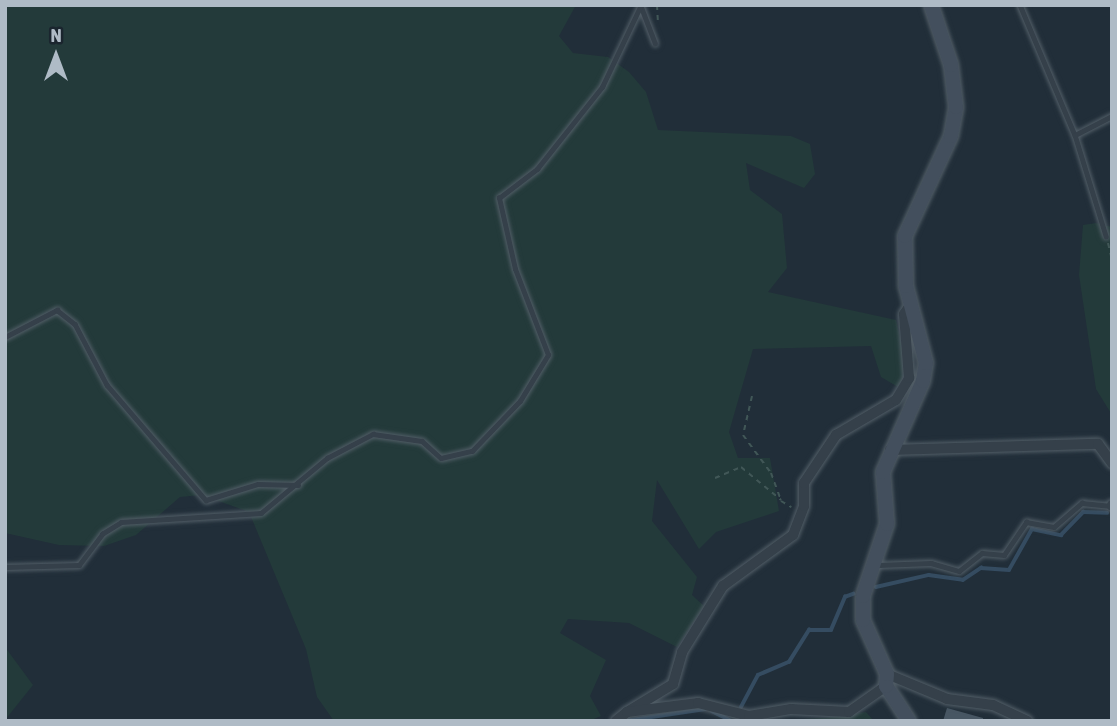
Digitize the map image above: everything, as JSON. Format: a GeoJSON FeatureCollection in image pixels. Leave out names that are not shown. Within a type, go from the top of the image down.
{"type":"FeatureCollection","features":[{"type":"Feature","properties":{"kind":"street"},"geometry":{"type":"LineString","coordinates":[[909,721],[886,680],[863,620],[863,596],[887,524],[883,472],[890,450],[923,381],[926,363],[911,304],[905,236],[951,136],[956,107],[951,65],[930,5]]}},
{"type":"Feature","properties":{"kind":"street"},"geometry":{"type":"LineString","coordinates":[[616,721],[673,684],[682,652],[723,586],[793,535],[804,506],[804,483],[836,435],[896,400],[909,377],[904,314],[911,304]]}},
{"type":"Feature","properties":{"kind":"street"},"geometry":{"type":"LineString","coordinates":[[890,450],[1098,444],[1112,463]]}},
{"type":"Feature","properties":{"kind":"street"},"geometry":{"type":"LineString","coordinates":[[627,712],[698,703],[749,716],[791,709],[849,712],[886,680]]}},
{"type":"Feature","properties":{"kind":"street"},"geometry":{"type":"LineString","coordinates":[[886,680],[947,699],[993,705],[1027,721]]}},
{"type":"Feature","properties":{"kind":"lane"},"geometry":{"type":"LineString","coordinates":[[641,5],[654,43]]}},
{"type":"Feature","properties":{"kind":"lane"},"geometry":{"type":"LineString","coordinates":[[5,568],[79,565],[102,534],[121,522],[261,513],[299,485],[327,458],[373,435],[395,433],[422,442],[441,458],[472,451],[520,401],[548,355],[515,269],[499,198],[537,169],[602,87],[641,5]]}},
{"type":"Feature","properties":{"kind":"lane"},"geometry":{"type":"LineString","coordinates":[[1020,5],[1075,135],[1106,236]]}},
{"type":"Feature","properties":{"kind":"lane"},"geometry":{"type":"LineString","coordinates":[[1075,135],[1112,116]]}},
{"type":"Feature","properties":{"kind":"lane"},"geometry":{"type":"LineString","coordinates":[[5,337],[57,310],[75,324],[107,385],[206,500],[258,484],[299,485]]}},
{"type":"Feature","properties":{"kind":"lane"},"geometry":{"type":"LineString","coordinates":[[873,565],[930,563],[959,571],[982,554],[1004,555],[1026,522],[1054,527],[1082,503],[1112,506]]}},
{"type":"Feature","properties":{"kind":"path"},"geometry":{"type":"LineString","coordinates":[[1106,236],[1112,261]]}},
{"type":"Feature","properties":{"kind":"path"},"geometry":{"type":"LineString","coordinates":[[752,396],[743,435],[771,473],[781,501]]}},
{"type":"Feature","properties":{"kind":"path"},"geometry":{"type":"LineString","coordinates":[[715,478],[741,467],[792,508],[804,483]]}},
{"type":"Feature","properties":{"kind":"green space"},"geometry":{"type":"Polygon","coordinates":[[[5,5],[576,5],[559,36],[573,53],[608,57],[629,72],[646,92],[658,130],[791,136],[810,144],[815,174],[804,188],[746,163],[750,190],[782,214],[787,268],[768,292],[896,320],[907,369],[898,387],[881,377],[871,346],[753,349],[729,432],[738,458],[770,458],[779,511],[716,532],[699,549],[657,480],[652,521],[697,577],[692,595],[704,606],[677,647],[629,623],[568,619],[560,633],[606,660],[590,696],[601,716],[589,721],[334,721],[317,697],[306,649],[249,512],[202,495],[180,497],[136,535],[104,546],[59,545],[5,533],[5,5]]]}},
{"type":"Feature","properties":{"kind":"green space"},"geometry":{"type":"Polygon","coordinates":[[[1096,223],[1112,227],[1112,415],[1096,389],[1079,275],[1083,225],[1096,223]]]}},
{"type":"Feature","properties":{"kind":"green space"},"geometry":{"type":"Polygon","coordinates":[[[5,647],[33,685],[5,720],[5,647]]]}},
{"type":"Feature","properties":{"kind":"green space"},"geometry":{"type":"Polygon","coordinates":[[[866,712],[874,721],[757,721],[824,718],[866,712]]]}},
{"type":"Feature","properties":{"kind":"building"},"geometry":{"type":"Polygon","coordinates":[[[947,708],[983,718],[983,721],[943,721],[947,708]]]}},
{"type":"Feature","properties":{"kind":"waterway"},"geometry":{"type":"LineString","coordinates":[[876,587],[929,575],[963,580],[981,568],[1009,570],[1032,529],[1061,535],[1083,512],[1107,513]]}},
{"type":"Feature","properties":{"kind":"waterway"},"geometry":{"type":"LineString","coordinates":[[741,707],[758,675],[789,662],[809,630],[831,630],[845,597],[853,594]]}},
{"type":"Feature","properties":{"kind":"waterway"},"geometry":{"type":"LineString","coordinates":[[625,721],[705,709]]}},
{"type":"Feature","properties":{"kind":"waterway"},"geometry":{"type":"LineString","coordinates":[[712,711],[730,720]]}}]}
